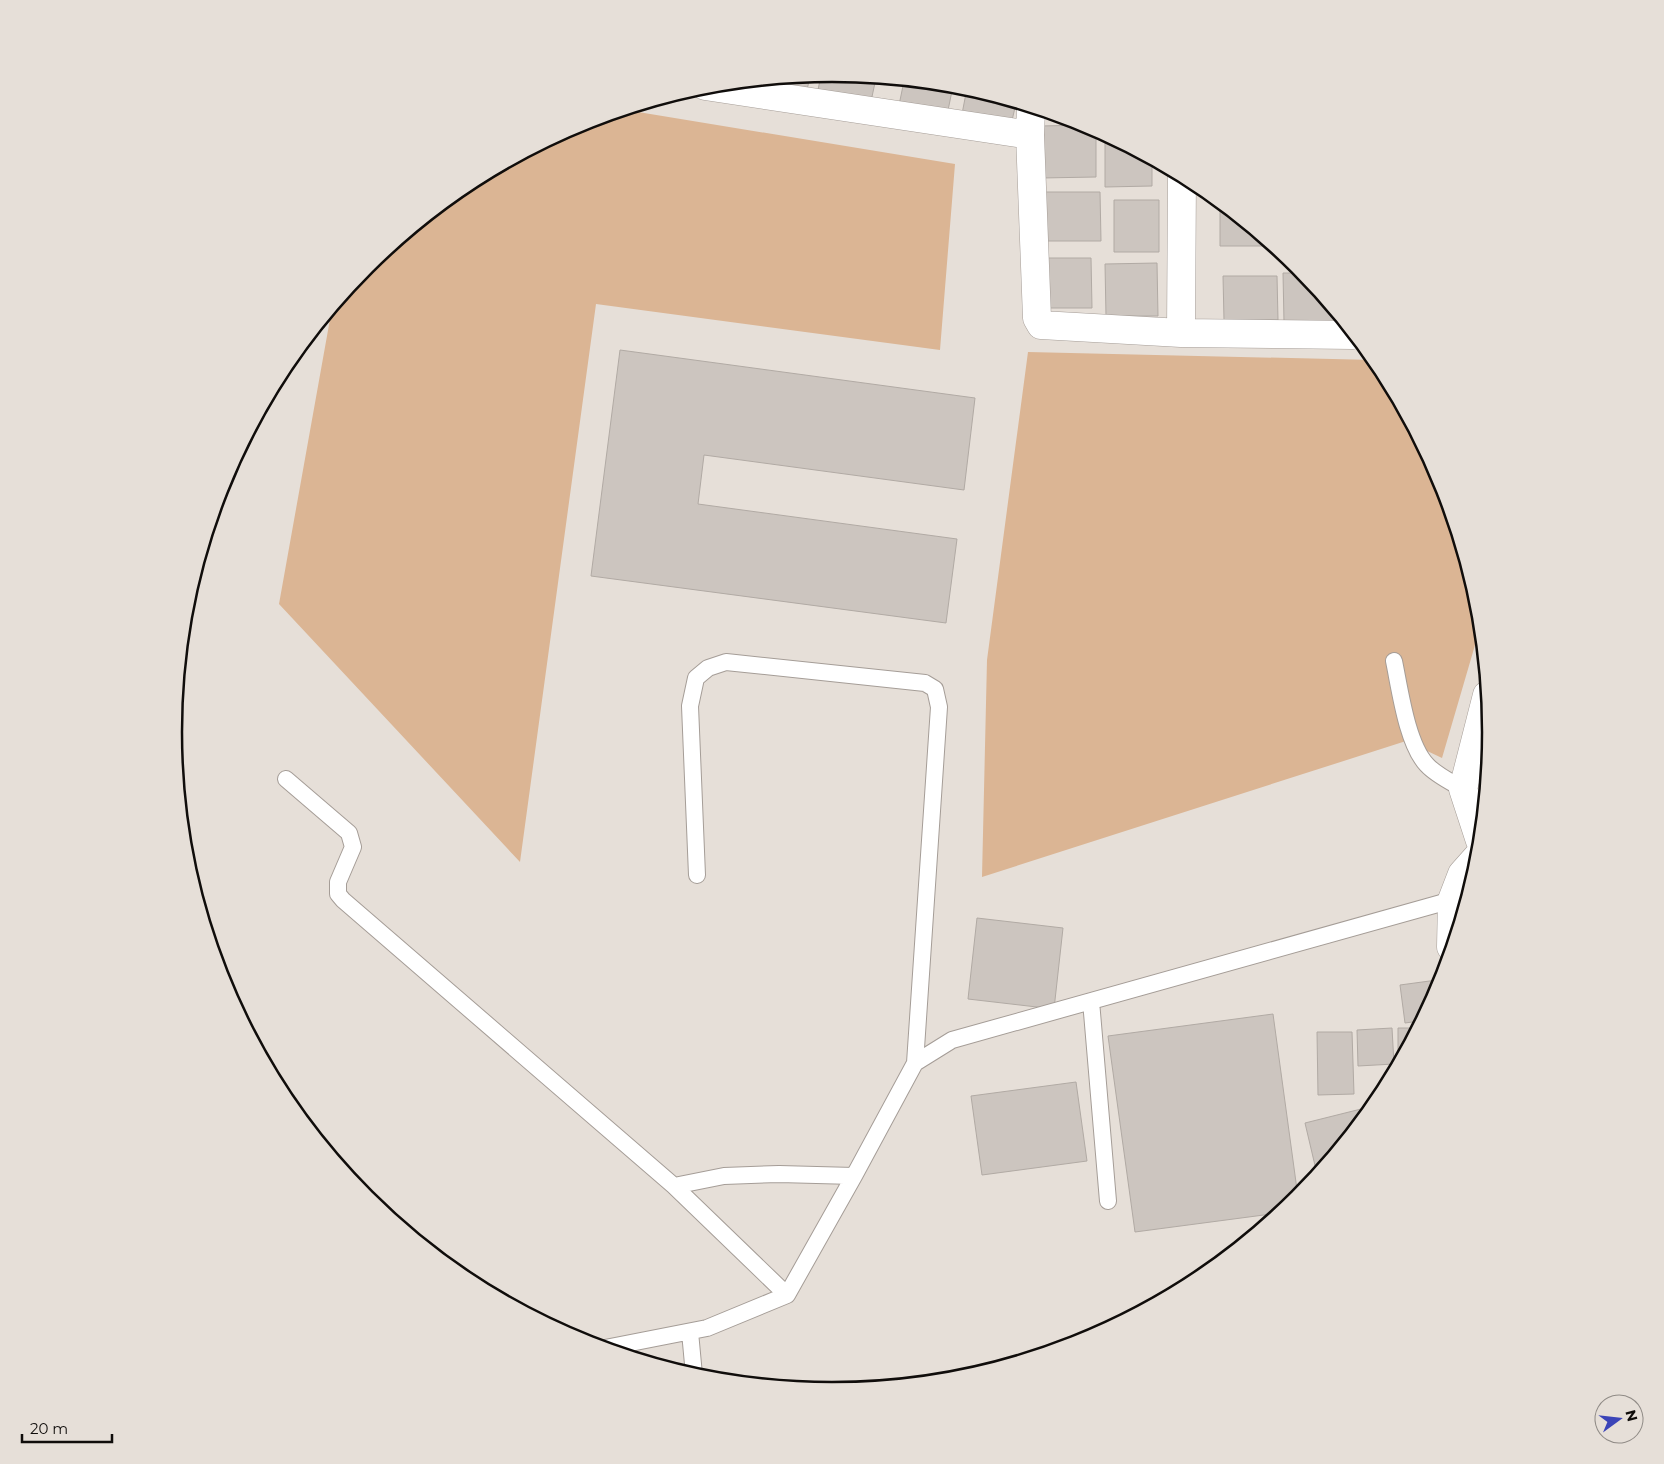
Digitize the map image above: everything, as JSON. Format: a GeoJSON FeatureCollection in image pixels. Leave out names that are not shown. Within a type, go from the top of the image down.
{"type":"FeatureCollection","features":[{"type":"Feature","properties":{"kind":"street"},"geometry":{"type":"LineString","coordinates":[[733,90],[1030,135]]}},
{"type":"Feature","properties":{"kind":"street"},"geometry":{"type":"LineString","coordinates":[[1031,114],[1037,318],[1046,327],[1181,333],[1345,335]]}},
{"type":"Feature","properties":{"kind":"street"},"geometry":{"type":"LineString","coordinates":[[1181,333],[1182,185]]}},
{"type":"Feature","properties":{"kind":"street"},"geometry":{"type":"LineString","coordinates":[[1475,825],[1463,789],[1481,715]]}},
{"type":"Feature","properties":{"kind":"street"},"geometry":{"type":"LineString","coordinates":[[1451,926],[1452,900],[1462,874],[1467,869]]}},
{"type":"Feature","properties":{"kind":"lane"},"geometry":{"type":"LineString","coordinates":[[1394,661],[1416,751],[1427,766],[1463,789]]}},
{"type":"Feature","properties":{"kind":"lane"},"geometry":{"type":"LineString","coordinates":[[618,1345],[707,1328],[787,1295],[915,1063],[939,707],[935,689],[925,683],[726,662],[708,668],[696,678],[690,706],[697,875]]}},
{"type":"Feature","properties":{"kind":"lane"},"geometry":{"type":"LineString","coordinates":[[286,779],[349,833],[353,846],[338,882],[338,894],[343,900],[674,1186],[787,1295]]}},
{"type":"Feature","properties":{"kind":"lane"},"geometry":{"type":"LineString","coordinates":[[915,1063],[952,1040],[1452,900]]}},
{"type":"Feature","properties":{"kind":"lane"},"geometry":{"type":"LineString","coordinates":[[1091,1002],[1108,1201]]}},
{"type":"Feature","properties":{"kind":"lane"},"geometry":{"type":"LineString","coordinates":[[674,1186],[724,1176],[779,1174],[854,1176]]}},
{"type":"Feature","properties":{"kind":"lane"},"geometry":{"type":"LineString","coordinates":[[690,1332],[693,1366]]}},
{"type":"Feature","properties":{"kind":"shaded area"},"geometry":{"type":"Polygon","coordinates":[[[639,112],[955,164],[940,350],[596,304],[520,862],[279,604],[330,322],[373,273],[404,244],[471,192],[545,149],[583,132],[639,112]]]}},
{"type":"Feature","properties":{"kind":"shaded area"},"geometry":{"type":"Polygon","coordinates":[[[1028,352],[1364,360],[1394,407],[1415,445],[1432,483],[1447,523],[1459,564],[1469,605],[1475,644],[1442,758],[1406,741],[982,877],[987,660],[1028,352]]]}},
{"type":"Feature","properties":{"kind":"building"},"geometry":{"type":"Polygon","coordinates":[[[809,83],[806,95],[773,86],[809,83]]]}},
{"type":"Feature","properties":{"kind":"building"},"geometry":{"type":"Polygon","coordinates":[[[819,83],[875,84],[870,106],[817,95],[819,83]]]}},
{"type":"Feature","properties":{"kind":"building"},"geometry":{"type":"Polygon","coordinates":[[[903,87],[951,94],[946,120],[898,110],[903,87]]]}},
{"type":"Feature","properties":{"kind":"building"},"geometry":{"type":"Polygon","coordinates":[[[965,97],[1015,109],[1011,125],[962,114],[965,97]]]}},
{"type":"Feature","properties":{"kind":"building"},"geometry":{"type":"Polygon","coordinates":[[[1064,125],[1096,139],[1096,177],[1041,178],[1040,126],[1064,125]]]}},
{"type":"Feature","properties":{"kind":"building"},"geometry":{"type":"Polygon","coordinates":[[[1105,143],[1152,167],[1152,186],[1105,187],[1105,143]]]}},
{"type":"Feature","properties":{"kind":"building"},"geometry":{"type":"Polygon","coordinates":[[[1045,192],[1100,192],[1101,241],[1045,241],[1045,192]]]}},
{"type":"Feature","properties":{"kind":"building"},"geometry":{"type":"Polygon","coordinates":[[[1114,200],[1159,200],[1159,252],[1114,252],[1114,200]]]}},
{"type":"Feature","properties":{"kind":"building"},"geometry":{"type":"Polygon","coordinates":[[[1220,212],[1262,246],[1220,246],[1220,212]]]}},
{"type":"Feature","properties":{"kind":"building"},"geometry":{"type":"Polygon","coordinates":[[[1043,258],[1091,258],[1092,308],[1043,308],[1043,258]]]}},
{"type":"Feature","properties":{"kind":"building"},"geometry":{"type":"Polygon","coordinates":[[[1157,263],[1158,316],[1106,316],[1105,264],[1157,263]]]}},
{"type":"Feature","properties":{"kind":"building"},"geometry":{"type":"Polygon","coordinates":[[[1283,273],[1291,273],[1335,322],[1284,322],[1283,273]]]}},
{"type":"Feature","properties":{"kind":"building"},"geometry":{"type":"Polygon","coordinates":[[[1223,276],[1277,276],[1278,320],[1224,320],[1223,276]]]}},
{"type":"Feature","properties":{"kind":"building"},"geometry":{"type":"Polygon","coordinates":[[[620,350],[975,398],[964,490],[704,455],[698,504],[957,539],[946,623],[591,576],[620,350]]]}},
{"type":"Feature","properties":{"kind":"building"},"geometry":{"type":"Polygon","coordinates":[[[977,918],[1063,928],[1054,1009],[968,999],[977,918]]]}},
{"type":"Feature","properties":{"kind":"building"},"geometry":{"type":"Polygon","coordinates":[[[1432,981],[1413,1022],[1405,1023],[1400,985],[1432,981]]]}},
{"type":"Feature","properties":{"kind":"building"},"geometry":{"type":"Polygon","coordinates":[[[1273,1014],[1296,1185],[1266,1215],[1135,1232],[1108,1036],[1273,1014]]]}},
{"type":"Feature","properties":{"kind":"building"},"geometry":{"type":"Polygon","coordinates":[[[1392,1028],[1394,1058],[1390,1064],[1358,1066],[1357,1030],[1392,1028]]]}},
{"type":"Feature","properties":{"kind":"building"},"geometry":{"type":"Polygon","coordinates":[[[1398,1028],[1410,1028],[1398,1050],[1398,1028]]]}},
{"type":"Feature","properties":{"kind":"building"},"geometry":{"type":"Polygon","coordinates":[[[1317,1032],[1352,1032],[1354,1094],[1318,1095],[1317,1032]]]}},
{"type":"Feature","properties":{"kind":"building"},"geometry":{"type":"Polygon","coordinates":[[[1076,1082],[1087,1161],[982,1175],[971,1096],[1076,1082]]]}},
{"type":"Feature","properties":{"kind":"building"},"geometry":{"type":"Polygon","coordinates":[[[1360,1109],[1315,1165],[1305,1123],[1360,1109]]]}}]}
